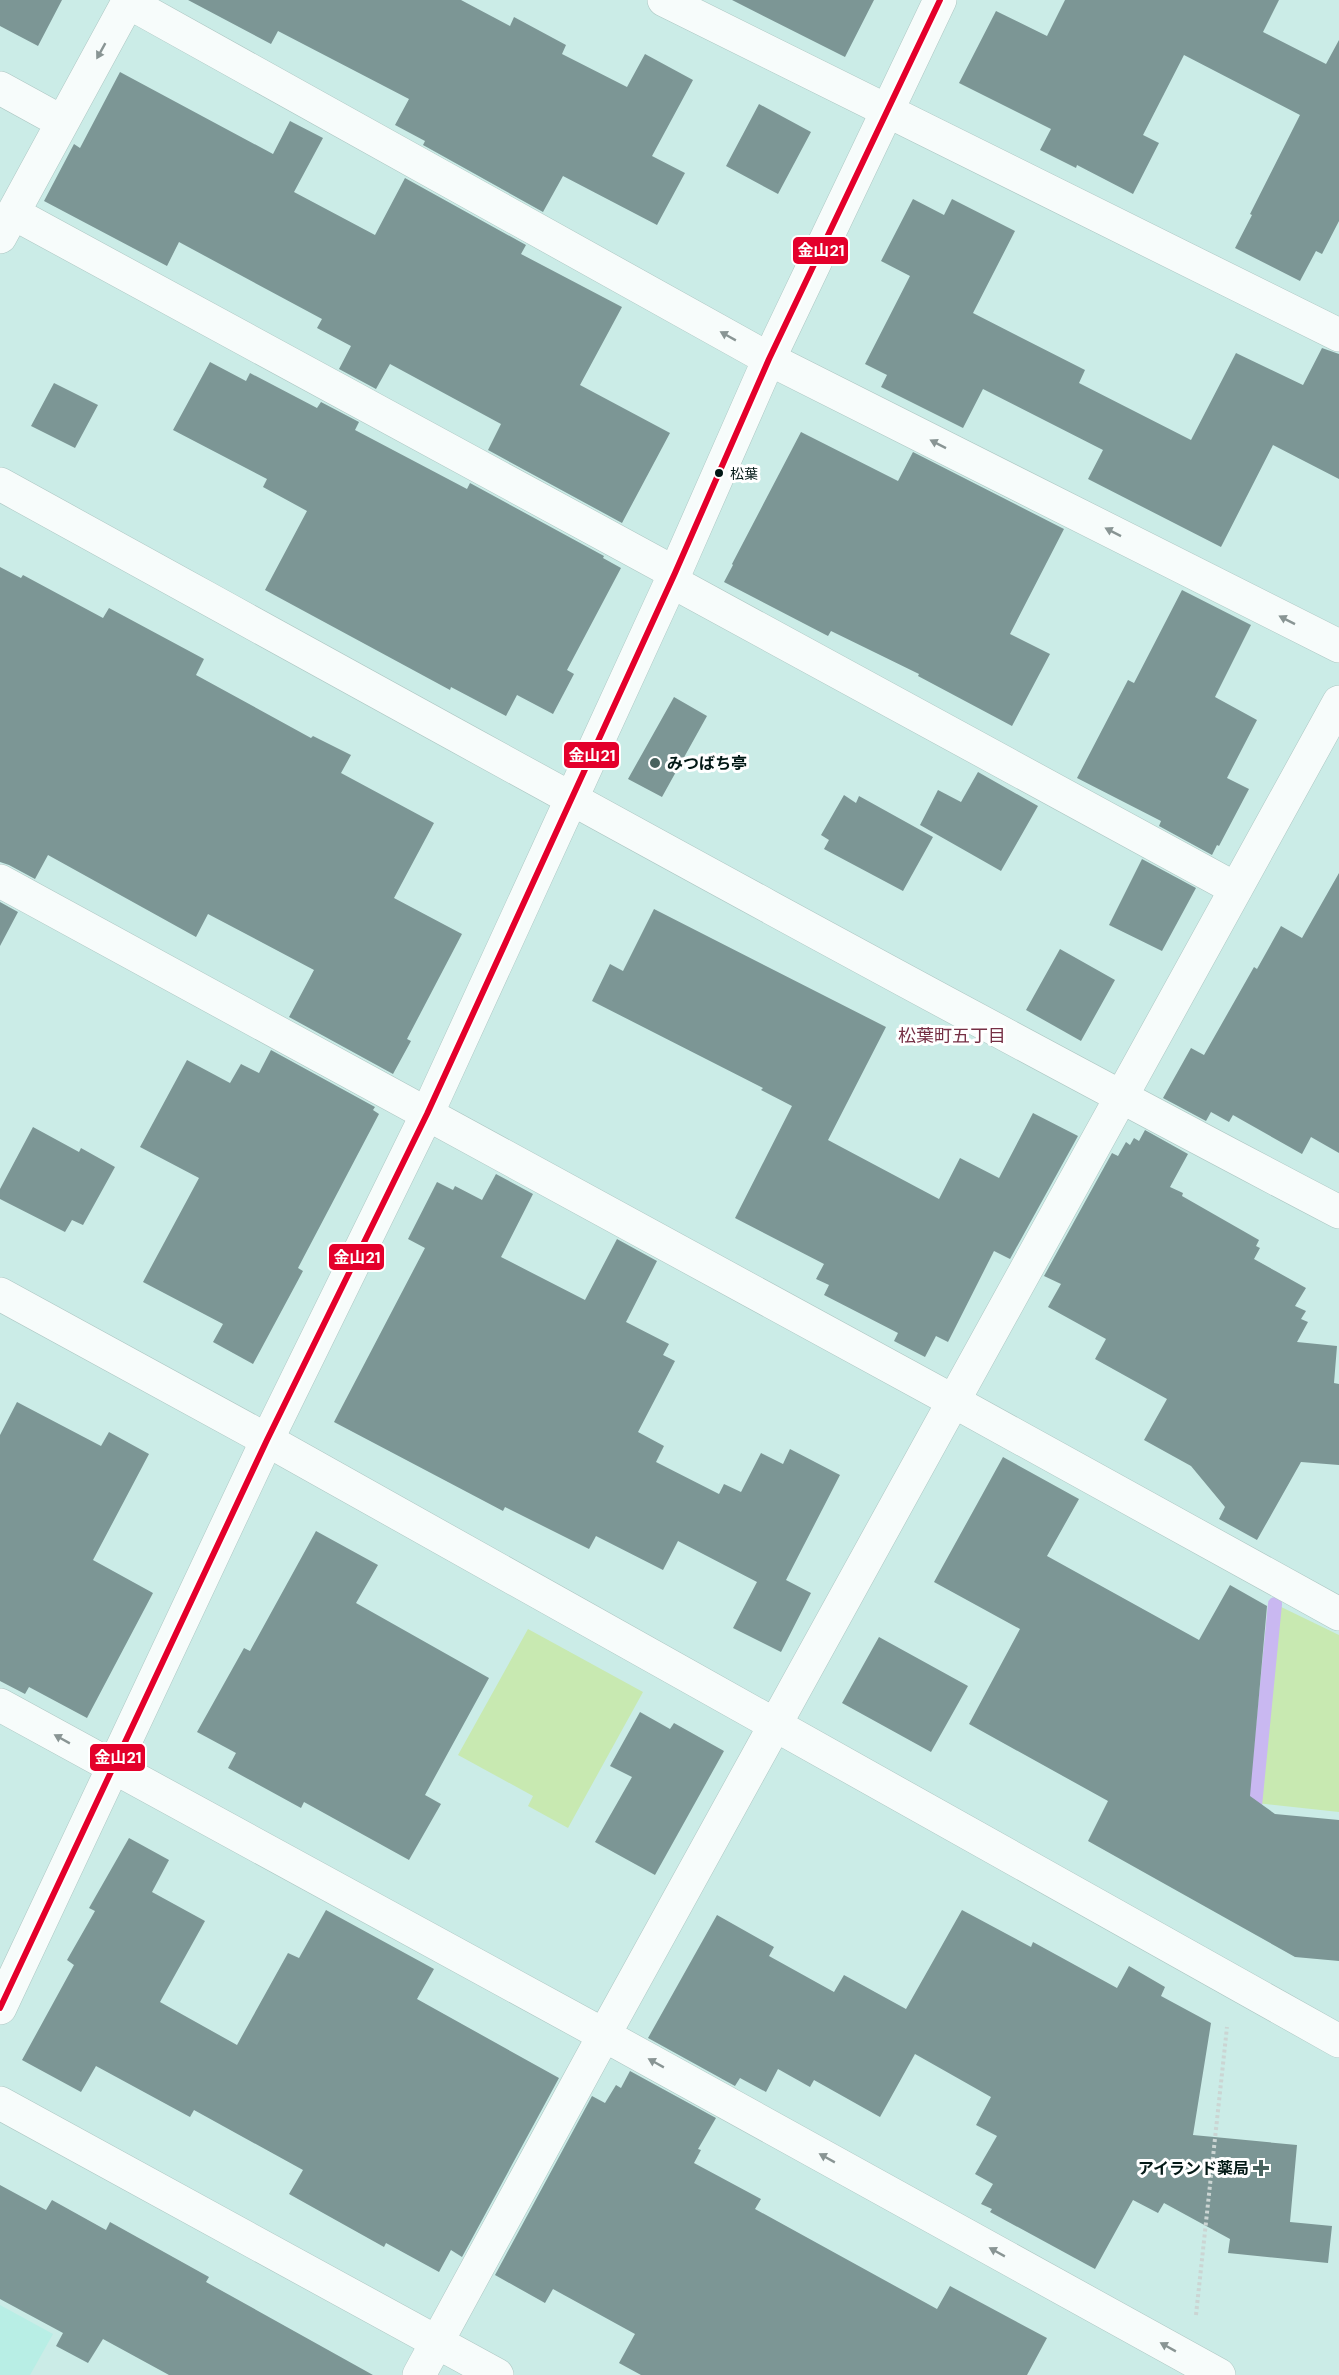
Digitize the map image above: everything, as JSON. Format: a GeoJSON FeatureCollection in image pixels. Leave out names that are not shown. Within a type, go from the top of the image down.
{"type":"FeatureCollection","features":[{"type":"Feature","properties":{"kind":"street"},"geometry":{"type":"LineString","coordinates":[[664,0],[1339,335]]}},
{"type":"Feature","properties":{"kind":"street"},"geometry":{"type":"LineString","coordinates":[[0,2008],[267,1440],[427,1114],[673,577],[769,359],[940,0]]}},
{"type":"Feature","properties":{"kind":"street"},"geometry":{"type":"LineString","coordinates":[[1236,890],[673,577],[7,225],[128,1],[769,359],[1339,646]]}},
{"type":"Feature","properties":{"kind":"street"},"geometry":{"type":"LineString","coordinates":[[0,88],[62,122]]}},
{"type":"Feature","properties":{"kind":"street"},"geometry":{"type":"LineString","coordinates":[[0,484],[1121,1098],[1339,1212]]}},
{"type":"Feature","properties":{"kind":"street"},"geometry":{"type":"LineString","coordinates":[[419,2375],[1339,702]]}},
{"type":"Feature","properties":{"kind":"street"},"geometry":{"type":"LineString","coordinates":[[0,881],[1339,1614]]}},
{"type":"Feature","properties":{"kind":"street"},"geometry":{"type":"LineString","coordinates":[[0,1294],[267,1440],[1339,2041]]}},
{"type":"Feature","properties":{"kind":"street"},"geometry":{"type":"LineString","coordinates":[[0,1705],[1219,2375]]}},
{"type":"Feature","properties":{"kind":"street"},"geometry":{"type":"LineString","coordinates":[[0,2103],[497,2375]]}},
{"type":"Feature","properties":{"kind":"path"},"geometry":{"type":"LineString","coordinates":[[1191,2360],[1232,1981]]}},
{"type":"Feature","properties":{"kind":"shaded area"},"geometry":{"type":"Polygon","coordinates":[[[1275,1604],[1339,1635],[1339,1812],[1256,1803],[1275,1604]]]}},
{"type":"Feature","properties":{"kind":"shaded area"},"geometry":{"type":"Polygon","coordinates":[[[528,1629],[643,1692],[568,1828],[528,1806],[533,1796],[458,1755],[528,1629]]]}},
{"type":"Feature","properties":{"kind":"shaded area"},"geometry":{"type":"Polygon","coordinates":[[[0,2305],[53,2334],[30,2375],[0,2375],[0,2305]]]}},
{"type":"Feature","properties":{"kind":"building"},"geometry":{"type":"Polygon","coordinates":[[[0,0],[62,0],[38,46],[0,26],[0,0]]]}},
{"type":"Feature","properties":{"kind":"building"},"geometry":{"type":"Polygon","coordinates":[[[188,0],[461,0],[510,26],[514,17],[566,45],[562,54],[627,87],[645,54],[693,80],[652,156],[685,173],[657,225],[563,176],[543,212],[423,145],[425,141],[395,125],[409,99],[278,31],[271,44],[188,0]]]}},
{"type":"Feature","properties":{"kind":"building"},"geometry":{"type":"Polygon","coordinates":[[[732,0],[874,0],[845,57],[732,0]]]}},
{"type":"Feature","properties":{"kind":"building"},"geometry":{"type":"Polygon","coordinates":[[[1065,0],[1279,0],[1263,32],[1326,64],[1339,40],[1339,221],[1322,254],[1316,251],[1300,281],[1235,248],[1300,115],[1184,55],[1143,135],[1159,143],[1133,194],[1077,165],[1076,168],[1040,150],[1051,129],[959,83],[996,11],[1047,36],[1065,0]]]}},
{"type":"Feature","properties":{"kind":"building"},"geometry":{"type":"Polygon","coordinates":[[[120,72],[273,154],[290,121],[323,138],[294,192],[375,235],[405,178],[526,245],[521,254],[622,307],[580,385],[670,433],[622,523],[488,450],[501,424],[390,364],[376,389],[339,369],[351,346],[317,328],[322,319],[179,242],[167,266],[44,201],[74,144],[80,148],[120,72]]]}},
{"type":"Feature","properties":{"kind":"building"},"geometry":{"type":"Polygon","coordinates":[[[759,104],[811,132],[778,194],[726,166],[759,104]]]}},
{"type":"Feature","properties":{"kind":"building"},"geometry":{"type":"Polygon","coordinates":[[[913,199],[944,215],[952,199],[1015,231],[973,313],[1085,370],[1079,383],[1191,440],[1236,353],[1303,385],[1322,348],[1339,354],[1339,479],[1273,445],[1221,547],[1088,479],[1103,450],[983,389],[963,428],[881,387],[887,375],[865,364],[910,276],[881,261],[913,199]]]}},
{"type":"Feature","properties":{"kind":"building"},"geometry":{"type":"Polygon","coordinates":[[[210,362],[246,381],[250,373],[317,408],[321,402],[359,422],[355,430],[467,489],[470,483],[604,556],[603,558],[621,568],[567,670],[574,674],[553,714],[517,695],[506,716],[451,687],[450,690],[265,590],[307,511],[263,487],[267,479],[173,430],[210,362]]]}},
{"type":"Feature","properties":{"kind":"building"},"geometry":{"type":"Polygon","coordinates":[[[54,383],[98,405],[75,448],[31,426],[54,383]]]}},
{"type":"Feature","properties":{"kind":"building"},"geometry":{"type":"Polygon","coordinates":[[[801,432],[898,481],[913,452],[1064,529],[1010,634],[1050,654],[1012,726],[918,676],[919,674],[831,631],[828,636],[724,582],[801,432]]]}},
{"type":"Feature","properties":{"kind":"building"},"geometry":{"type":"Polygon","coordinates":[[[0,567],[21,578],[23,575],[103,618],[109,608],[204,659],[196,675],[311,738],[313,736],[351,755],[341,773],[434,823],[394,898],[462,934],[407,1039],[411,1041],[393,1074],[289,1017],[314,970],[208,914],[196,937],[48,855],[35,879],[0,862],[0,567]]]}},
{"type":"Feature","properties":{"kind":"building"},"geometry":{"type":"Polygon","coordinates":[[[1182,590],[1251,625],[1215,697],[1257,720],[1227,778],[1249,789],[1212,855],[1159,826],[1161,821],[1077,778],[1128,680],[1134,683],[1182,590]]]}},
{"type":"Feature","properties":{"kind":"building"},"geometry":{"type":"Polygon","coordinates":[[[674,697],[707,716],[662,797],[628,779],[674,697]]]}},
{"type":"Feature","properties":{"kind":"building"},"geometry":{"type":"Polygon","coordinates":[[[978,772],[1038,806],[1001,871],[920,825],[938,790],[961,802],[978,772]]]}},
{"type":"Feature","properties":{"kind":"building"},"geometry":{"type":"Polygon","coordinates":[[[844,795],[856,803],[859,796],[933,837],[903,891],[824,849],[829,840],[821,835],[844,795]]]}},
{"type":"Feature","properties":{"kind":"building"},"geometry":{"type":"Polygon","coordinates":[[[1142,859],[1196,888],[1162,951],[1109,925],[1142,859]]]}},
{"type":"Feature","properties":{"kind":"building"},"geometry":{"type":"Polygon","coordinates":[[[1339,873],[1339,1153],[1311,1137],[1302,1154],[1233,1115],[1229,1122],[1211,1112],[1206,1121],[1163,1098],[1191,1048],[1204,1055],[1254,967],[1257,969],[1281,926],[1302,938],[1339,873]]]}},
{"type":"Feature","properties":{"kind":"building"},"geometry":{"type":"Polygon","coordinates":[[[0,902],[18,912],[0,946],[0,902]]]}},
{"type":"Feature","properties":{"kind":"building"},"geometry":{"type":"Polygon","coordinates":[[[654,909],[886,1027],[828,1140],[939,1199],[960,1158],[999,1178],[1033,1113],[1078,1136],[1010,1259],[994,1251],[948,1342],[936,1336],[925,1357],[894,1341],[898,1333],[824,1295],[829,1285],[816,1279],[824,1264],[735,1218],[792,1106],[761,1090],[763,1088],[592,1001],[610,964],[623,971],[654,909]]]}},
{"type":"Feature","properties":{"kind":"building"},"geometry":{"type":"Polygon","coordinates":[[[1060,949],[1115,980],[1081,1041],[1026,1010],[1060,949]]]}},
{"type":"Feature","properties":{"kind":"building"},"geometry":{"type":"Polygon","coordinates":[[[271,1050],[375,1107],[373,1110],[379,1114],[298,1268],[303,1271],[253,1364],[213,1342],[223,1324],[143,1282],[199,1178],[140,1147],[187,1060],[230,1083],[241,1064],[259,1073],[271,1050]]]}},
{"type":"Feature","properties":{"kind":"building"},"geometry":{"type":"Polygon","coordinates":[[[33,1127],[79,1152],[81,1148],[115,1167],[83,1225],[72,1220],[65,1232],[0,1199],[0,1189],[33,1127]]]}},
{"type":"Feature","properties":{"kind":"building"},"geometry":{"type":"Polygon","coordinates":[[[1145,1130],[1188,1154],[1170,1187],[1259,1240],[1256,1246],[1260,1248],[1254,1259],[1306,1288],[1295,1306],[1306,1311],[1301,1319],[1308,1322],[1297,1342],[1337,1346],[1334,1383],[1339,1384],[1339,1465],[1301,1462],[1257,1540],[1219,1519],[1225,1507],[1191,1466],[1144,1440],[1167,1399],[1095,1359],[1106,1339],[1048,1307],[1061,1284],[1044,1276],[1112,1153],[1118,1156],[1126,1142],[1130,1145],[1134,1138],[1139,1141],[1145,1130]]]}},
{"type":"Feature","properties":{"kind":"building"},"geometry":{"type":"Polygon","coordinates":[[[496,1174],[533,1194],[501,1257],[585,1300],[617,1239],[657,1261],[626,1322],[669,1344],[663,1355],[675,1361],[638,1432],[664,1446],[656,1462],[719,1494],[724,1484],[741,1492],[761,1453],[783,1464],[790,1449],[840,1475],[786,1580],[811,1593],[781,1652],[733,1628],[757,1582],[678,1541],[663,1570],[596,1536],[589,1549],[505,1507],[503,1511],[334,1422],[425,1248],[408,1239],[437,1182],[453,1190],[455,1186],[482,1200],[496,1174]]]}},
{"type":"Feature","properties":{"kind":"building"},"geometry":{"type":"Polygon","coordinates":[[[17,1402],[101,1446],[109,1432],[149,1454],[93,1560],[153,1593],[87,1718],[29,1687],[25,1694],[0,1681],[0,1435],[17,1402]]]}},
{"type":"Feature","properties":{"kind":"building"},"geometry":{"type":"Polygon","coordinates":[[[1003,1457],[1079,1499],[1047,1556],[1199,1640],[1230,1585],[1267,1606],[1250,1796],[1275,1814],[1339,1820],[1339,1961],[1295,1957],[1088,1841],[1108,1801],[969,1724],[1020,1629],[934,1582],[1003,1457]]]}},
{"type":"Feature","properties":{"kind":"building"},"geometry":{"type":"Polygon","coordinates":[[[316,1531],[378,1565],[356,1603],[489,1678],[425,1795],[441,1804],[409,1860],[304,1802],[301,1808],[228,1768],[236,1753],[197,1732],[244,1648],[250,1651],[316,1531]]]}},
{"type":"Feature","properties":{"kind":"building"},"geometry":{"type":"Polygon","coordinates":[[[879,1637],[968,1686],[931,1752],[842,1703],[879,1637]]]}},
{"type":"Feature","properties":{"kind":"building"},"geometry":{"type":"Polygon","coordinates":[[[640,1712],[670,1729],[674,1723],[724,1751],[655,1875],[595,1842],[632,1777],[610,1766],[640,1712]]]}},
{"type":"Feature","properties":{"kind":"building"},"geometry":{"type":"Polygon","coordinates":[[[129,1838],[169,1860],[152,1892],[205,1921],[160,2002],[237,2045],[288,1953],[299,1958],[326,1910],[434,1969],[417,1999],[559,2078],[462,2257],[451,2250],[439,2272],[386,2243],[384,2247],[289,2194],[303,2170],[194,2110],[190,2117],[96,2066],[81,2092],[22,2060],[74,1965],[67,1960],[95,1911],[89,1908],[129,1838]]]}},
{"type":"Feature","properties":{"kind":"building"},"geometry":{"type":"Polygon","coordinates":[[[962,1910],[1031,1947],[1033,1942],[1117,1988],[1129,1966],[1165,1987],[1161,1996],[1211,2023],[1193,2135],[1297,2145],[1290,2222],[1332,2226],[1328,2263],[1228,2253],[1230,2239],[1164,2203],[1158,2213],[1133,2200],[1095,2269],[990,2212],[992,2209],[981,2204],[993,2184],[975,2174],[997,2136],[976,2125],[991,2097],[915,2054],[880,2117],[814,2080],[810,2087],[778,2069],[766,2092],[740,2078],[735,2086],[648,2038],[717,1915],[774,1947],[769,1956],[834,1992],[844,1975],[906,2009],[962,1910]]]}},
{"type":"Feature","properties":{"kind":"building"},"geometry":{"type":"Polygon","coordinates":[[[630,2071],[716,2118],[698,2149],[701,2150],[694,2163],[761,2199],[755,2209],[937,2309],[950,2286],[1047,2338],[1027,2375],[641,2375],[619,2363],[635,2334],[553,2289],[545,2303],[495,2275],[592,2096],[605,2103],[616,2085],[621,2088],[630,2071]]]}},
{"type":"Feature","properties":{"kind":"building"},"geometry":{"type":"Polygon","coordinates":[[[0,2185],[46,2210],[52,2200],[106,2230],[110,2222],[209,2277],[206,2282],[373,2375],[169,2375],[103,2339],[88,2363],[56,2346],[63,2333],[0,2299],[0,2185]]]}},
{"type":"Feature","properties":{"kind":"waterway"},"geometry":{"type":"LineString","coordinates":[[1254,1816],[1275,1604]]}},
{"type":"Feature","properties":{"kind":"transit line","name":"金山21"},"geometry":{"type":"LineString","coordinates":[[0,2008],[267,1440],[427,1114],[675,573],[769,359],[940,0]]}},
{"type":"Feature","properties":{"kind":"place","name":"松葉"},"geometry":{"type":"Point","coordinates":[719,473]}},
{"type":"Feature","properties":{"kind":"place","name":"みつばち亭"},"geometry":{"type":"Point","coordinates":[655,763]}},
{"type":"Feature","properties":{"kind":"place","name":"アイランド薬局"},"geometry":{"type":"Point","coordinates":[1261,2168]}},
{"type":"Feature","properties":{"kind":"district","name":"松葉町五丁目"},"geometry":{"type":"Point","coordinates":[952,1036]}}]}
